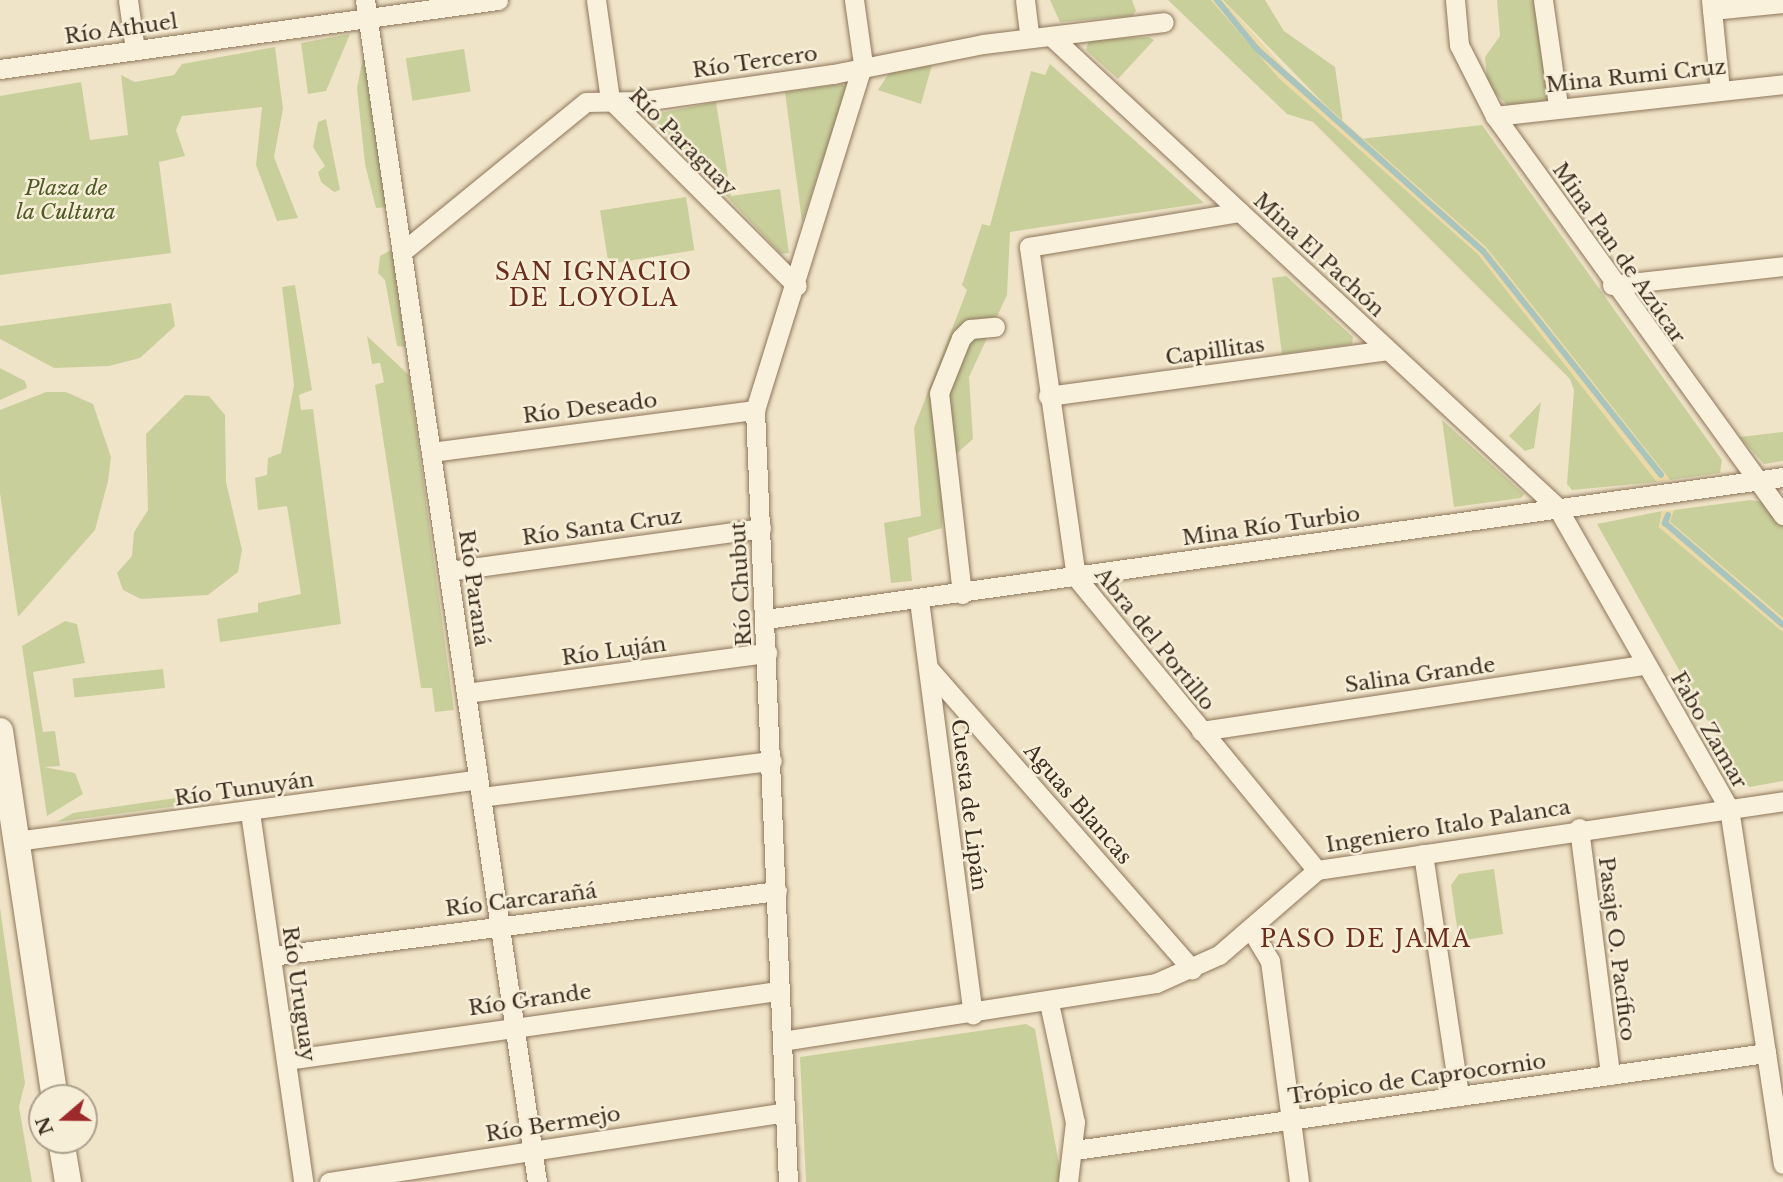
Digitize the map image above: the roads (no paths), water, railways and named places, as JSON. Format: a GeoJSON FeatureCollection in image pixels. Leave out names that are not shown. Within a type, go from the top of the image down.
{"type":"FeatureCollection","features":[{"type":"Feature","properties":{"kind":"main road"},"geometry":{"type":"LineString","coordinates":[[0,731],[53,1084]]}},
{"type":"Feature","properties":{"kind":"main road"},"geometry":{"type":"LineString","coordinates":[[63,1154],[68,1182]]}},
{"type":"Feature","properties":{"kind":"street"},"geometry":{"type":"LineString","coordinates":[[128,0],[135,50]]}},
{"type":"Feature","properties":{"kind":"street","name":"Río Athuel"},"geometry":{"type":"LineString","coordinates":[[0,69],[135,50],[366,9],[498,0]]}},
{"type":"Feature","properties":{"kind":"street","name":"Río Paraguay"},"geometry":{"type":"LineString","coordinates":[[596,0],[610,99],[797,286]]}},
{"type":"Feature","properties":{"kind":"street","name":"Río Chubut"},"geometry":{"type":"LineString","coordinates":[[788,1182],[768,653],[755,410],[797,286],[863,64],[854,0]]}},
{"type":"Feature","properties":{"kind":"street"},"geometry":{"type":"LineString","coordinates":[[1026,0],[1030,38]]}},
{"type":"Feature","properties":{"kind":"street","name":"Mina Pan de Azúcar"},"geometry":{"type":"LineString","coordinates":[[1455,0],[1462,55],[1495,116],[1612,285],[1783,514]]}},
{"type":"Feature","properties":{"kind":"street"},"geometry":{"type":"LineString","coordinates":[[1543,0],[1559,106]]}},
{"type":"Feature","properties":{"kind":"street"},"geometry":{"type":"LineString","coordinates":[[1720,89],[1712,5],[1782,10]]}},
{"type":"Feature","properties":{"kind":"street","name":"Río Paraná"},"geometry":{"type":"LineString","coordinates":[[366,9],[537,1182]]}},
{"type":"Feature","properties":{"kind":"street","name":"Río Tercero"},"geometry":{"type":"LineString","coordinates":[[402,252],[569,112],[610,99],[643,101],[799,79],[863,64],[1030,38],[1164,22]]}},
{"type":"Feature","properties":{"kind":"street","name":"Mina El Pachón"},"geometry":{"type":"LineString","coordinates":[[1051,36],[1557,507]]}},
{"type":"Feature","properties":{"kind":"street","name":"Mina Rumi Cruz"},"geometry":{"type":"LineString","coordinates":[[1495,116],[1559,106],[1783,83]]}},
{"type":"Feature","properties":{"kind":"street","name":"Abra del Portillo"},"geometry":{"type":"LineString","coordinates":[[1240,212],[1029,247],[1048,396],[1076,577],[1317,870]]}},
{"type":"Feature","properties":{"kind":"street"},"geometry":{"type":"LineString","coordinates":[[1612,285],[1783,266]]}},
{"type":"Feature","properties":{"kind":"street"},"geometry":{"type":"LineString","coordinates":[[962,594],[939,393],[961,338],[970,330],[995,327]]}},
{"type":"Feature","properties":{"kind":"street","name":"Capillitas"},"geometry":{"type":"LineString","coordinates":[[1048,396],[1388,350]]}},
{"type":"Feature","properties":{"kind":"street","name":"Río Deseado"},"geometry":{"type":"LineString","coordinates":[[431,452],[755,410]]}},
{"type":"Feature","properties":{"kind":"street","name":"Mina Río Turbio"},"geometry":{"type":"LineString","coordinates":[[766,619],[962,594],[1557,507],[1783,477]]}},
{"type":"Feature","properties":{"kind":"street","name":"Fabo Zamar"},"geometry":{"type":"LineString","coordinates":[[1557,507],[1729,808],[1783,1164]]}},
{"type":"Feature","properties":{"kind":"street","name":"Río Santa Cruz"},"geometry":{"type":"LineString","coordinates":[[448,570],[761,528]]}},
{"type":"Feature","properties":{"kind":"street","name":"Cuesta de Lipán"},"geometry":{"type":"LineString","coordinates":[[919,600],[973,1015]]}},
{"type":"Feature","properties":{"kind":"street","name":"Río Luján"},"geometry":{"type":"LineString","coordinates":[[466,693],[768,653]]}},
{"type":"Feature","properties":{"kind":"street","name":"Salina Grande"},"geometry":{"type":"LineString","coordinates":[[1201,731],[1645,665]]}},
{"type":"Feature","properties":{"kind":"street","name":"Aguas Blancas"},"geometry":{"type":"LineString","coordinates":[[930,670],[1192,969]]}},
{"type":"Feature","properties":{"kind":"street","name":"Río Tunuyán"},"geometry":{"type":"LineString","coordinates":[[16,842],[250,812],[772,761]]}},
{"type":"Feature","properties":{"kind":"street","name":"Ingeniero Italo Palanca"},"geometry":{"type":"LineString","coordinates":[[782,1041],[973,1015],[1156,983],[1192,969],[1252,931],[1317,870],[1579,828],[1783,801]]}},
{"type":"Feature","properties":{"kind":"street","name":"Río Uruguay"},"geometry":{"type":"LineString","coordinates":[[250,812],[303,1182]]}},
{"type":"Feature","properties":{"kind":"street","name":"Pasaje O. Pacífico"},"geometry":{"type":"LineString","coordinates":[[1579,828],[1611,1075]]}},
{"type":"Feature","properties":{"kind":"street"},"geometry":{"type":"LineString","coordinates":[[1423,854],[1459,1096]]}},
{"type":"Feature","properties":{"kind":"street","name":"Río Carcarañá"},"geometry":{"type":"LineString","coordinates":[[271,956],[776,891]]}},
{"type":"Feature","properties":{"kind":"street"},"geometry":{"type":"LineString","coordinates":[[1252,931],[1270,961],[1298,1182]]}},
{"type":"Feature","properties":{"kind":"street","name":"Río Grande"},"geometry":{"type":"LineString","coordinates":[[286,1060],[514,1024],[780,991]]}},
{"type":"Feature","properties":{"kind":"street"},"geometry":{"type":"LineString","coordinates":[[1049,1003],[1075,1122],[1074,1150],[1068,1182]]}},
{"type":"Feature","properties":{"kind":"street","name":"Trópico de Caprocornio"},"geometry":{"type":"LineString","coordinates":[[1074,1150],[1766,1053]]}},
{"type":"Feature","properties":{"kind":"street","name":"Río Bermejo"},"geometry":{"type":"LineString","coordinates":[[329,1182],[785,1112]]}},
{"type":"Feature","properties":{"kind":"waterway"},"geometry":{"type":"LineString","coordinates":[[1217,0],[1257,49],[1483,251],[1661,475]]}},
{"type":"Feature","properties":{"kind":"waterway"},"geometry":{"type":"LineString","coordinates":[[1668,515],[1665,523],[1783,625]]}},
{"type":"Feature","properties":{"kind":"district","name":"SAN IGNACIO DE LOYOLA"},"geometry":{"type":"Point","coordinates":[594,285]}},
{"type":"Feature","properties":{"kind":"district","name":"PASO DE JAMA"},"geometry":{"type":"Point","coordinates":[1366,939]}},
{"type":"Feature","properties":{"kind":"park label","name":"Plaza de la Cultura"},"geometry":{"type":"Point","coordinates":[66,200]}}]}
